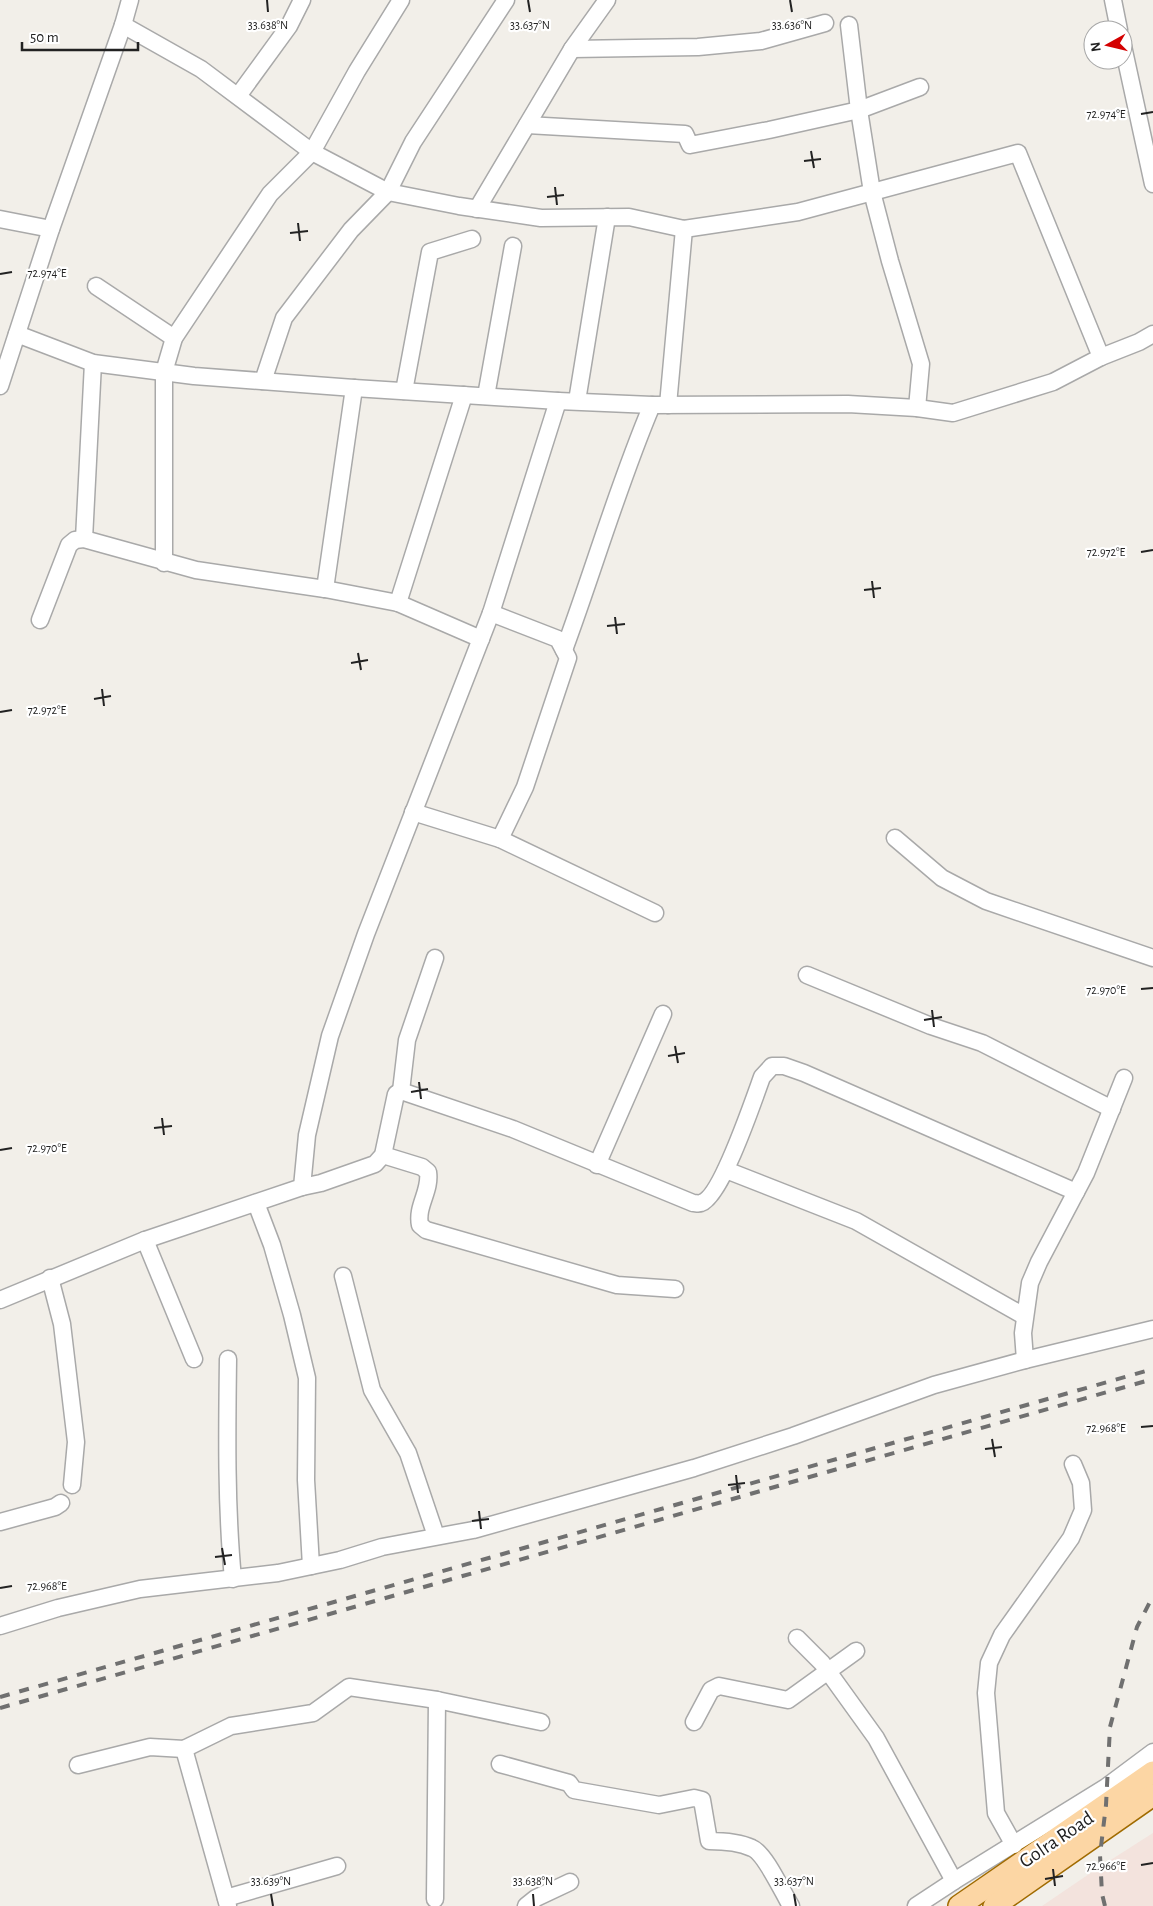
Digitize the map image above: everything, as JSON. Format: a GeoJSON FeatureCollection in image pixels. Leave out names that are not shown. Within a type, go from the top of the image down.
{"type":"FeatureCollection","features":[{"type":"Feature","properties":{"kind":"main road","name":"Golra Road"},"geometry":{"type":"LineString","coordinates":[[959,1906],[1153,1772]]}},
{"type":"Feature","properties":{"kind":"main road","name":"Golra Road"},"geometry":{"type":"LineString","coordinates":[[994,1906],[1153,1795]]}},
{"type":"Feature","properties":{"kind":"street"},"geometry":{"type":"LineString","coordinates":[[0,386],[51,229],[123,26],[130,0]]}},
{"type":"Feature","properties":{"kind":"street"},"geometry":{"type":"LineString","coordinates":[[238,96],[289,26],[302,0]]}},
{"type":"Feature","properties":{"kind":"street"},"geometry":{"type":"LineString","coordinates":[[164,563],[164,372],[174,338],[270,194],[312,152],[357,70],[401,0]]}},
{"type":"Feature","properties":{"kind":"street"},"geometry":{"type":"LineString","coordinates":[[263,381],[284,318],[351,230],[388,192],[413,142],[506,0]]}},
{"type":"Feature","properties":{"kind":"street"},"geometry":{"type":"LineString","coordinates":[[477,209],[572,49],[607,0]]}},
{"type":"Feature","properties":{"kind":"street"},"geometry":{"type":"LineString","coordinates":[[1113,0],[1117,20]]}},
{"type":"Feature","properties":{"kind":"street"},"geometry":{"type":"LineString","coordinates":[[572,49],[698,47],[761,41],[825,23]]}},
{"type":"Feature","properties":{"kind":"street"},"geometry":{"type":"LineString","coordinates":[[123,26],[201,70],[312,152],[388,192],[477,209],[541,218],[629,217],[684,230],[798,212],[1018,153],[1101,357]]}},
{"type":"Feature","properties":{"kind":"street"},"geometry":{"type":"LineString","coordinates":[[849,26],[859,110],[872,192],[890,261],[921,364],[917,408]]}},
{"type":"Feature","properties":{"kind":"street"},"geometry":{"type":"LineString","coordinates":[[1128,70],[1153,184]]}},
{"type":"Feature","properties":{"kind":"street"},"geometry":{"type":"LineString","coordinates":[[527,125],[685,134],[690,145],[859,110],[920,87]]}},
{"type":"Feature","properties":{"kind":"street"},"geometry":{"type":"LineString","coordinates":[[576,401],[607,217]]}},
{"type":"Feature","properties":{"kind":"street"},"geometry":{"type":"LineString","coordinates":[[0,219],[51,229]]}},
{"type":"Feature","properties":{"kind":"street"},"geometry":{"type":"LineString","coordinates":[[564,650],[610,518],[660,405],[684,230]]}},
{"type":"Feature","properties":{"kind":"street"},"geometry":{"type":"LineString","coordinates":[[404,391],[430,252],[472,239]]}},
{"type":"Feature","properties":{"kind":"street"},"geometry":{"type":"LineString","coordinates":[[486,396],[513,246]]}},
{"type":"Feature","properties":{"kind":"street"},"geometry":{"type":"LineString","coordinates":[[96,286],[174,338]]}},
{"type":"Feature","properties":{"kind":"street"},"geometry":{"type":"LineString","coordinates":[[17,334],[92,364],[263,381],[464,395],[660,405],[848,404],[954,412],[1053,382],[1101,357],[1153,334]]}},
{"type":"Feature","properties":{"kind":"street"},"geometry":{"type":"LineString","coordinates":[[84,539],[92,364]]}},
{"type":"Feature","properties":{"kind":"street"},"geometry":{"type":"LineString","coordinates":[[325,589],[354,388]]}},
{"type":"Feature","properties":{"kind":"street"},"geometry":{"type":"LineString","coordinates":[[398,603],[464,395]]}},
{"type":"Feature","properties":{"kind":"street"},"geometry":{"type":"LineString","coordinates":[[302,1187],[307,1135],[330,1036],[366,934],[491,613],[558,400]]}},
{"type":"Feature","properties":{"kind":"street"},"geometry":{"type":"LineString","coordinates":[[40,620],[69,545],[75,540],[84,539],[164,563],[196,570],[325,589],[398,603],[481,639]]}},
{"type":"Feature","properties":{"kind":"street"},"geometry":{"type":"LineString","coordinates":[[491,613],[558,639],[568,658],[525,787],[500,839]]}},
{"type":"Feature","properties":{"kind":"street"},"geometry":{"type":"LineString","coordinates":[[413,812],[500,839],[655,913]]}},
{"type":"Feature","properties":{"kind":"street"},"geometry":{"type":"LineString","coordinates":[[895,838],[942,878],[986,902],[1153,958]]}},
{"type":"Feature","properties":{"kind":"street"},"geometry":{"type":"LineString","coordinates":[[402,1091],[407,1040],[436,958]]}},
{"type":"Feature","properties":{"kind":"street"},"geometry":{"type":"LineString","coordinates":[[807,975],[931,1026],[982,1043],[1112,1109]]}},
{"type":"Feature","properties":{"kind":"street"},"geometry":{"type":"LineString","coordinates":[[597,1165],[663,1014]]}},
{"type":"Feature","properties":{"kind":"street"},"geometry":{"type":"LineString","coordinates":[[0,1300],[145,1240],[375,1164],[383,1155],[396,1094],[402,1091],[513,1129],[693,1203],[702,1203],[708,1198],[726,1170],[762,1077],[772,1066],[784,1066],[896,1112],[1076,1192]]}},
{"type":"Feature","properties":{"kind":"street"},"geometry":{"type":"LineString","coordinates":[[1025,1360],[1024,1316],[1030,1283],[1039,1262],[1086,1173],[1124,1078]]}},
{"type":"Feature","properties":{"kind":"street"},"geometry":{"type":"LineString","coordinates":[[383,1155],[422,1167],[428,1172],[429,1181],[418,1216],[420,1225],[426,1230],[617,1285],[675,1289]]}},
{"type":"Feature","properties":{"kind":"street"},"geometry":{"type":"LineString","coordinates":[[726,1170],[856,1221],[1024,1316]]}},
{"type":"Feature","properties":{"kind":"street"},"geometry":{"type":"LineString","coordinates":[[256,1203],[272,1245],[292,1315],[307,1378],[306,1480],[310,1566]]}},
{"type":"Feature","properties":{"kind":"street"},"geometry":{"type":"LineString","coordinates":[[145,1240],[194,1359]]}},
{"type":"Feature","properties":{"kind":"street"},"geometry":{"type":"LineString","coordinates":[[343,1276],[372,1390],[408,1453],[436,1536]]}},
{"type":"Feature","properties":{"kind":"street"},"geometry":{"type":"LineString","coordinates":[[50,1278],[62,1324],[76,1442],[72,1485]]}},
{"type":"Feature","properties":{"kind":"street"},"geometry":{"type":"LineString","coordinates":[[0,1626],[58,1608],[140,1589],[278,1574],[382,1548],[473,1530],[671,1475],[793,1436],[909,1393],[1025,1360],[1153,1329]]}},
{"type":"Feature","properties":{"kind":"street"},"geometry":{"type":"LineString","coordinates":[[228,1359],[227,1486],[233,1579]]}},
{"type":"Feature","properties":{"kind":"street"},"geometry":{"type":"LineString","coordinates":[[1014,1844],[996,1813],[986,1693],[989,1663],[1002,1635],[1071,1538],[1083,1510],[1081,1483],[1073,1464]]}},
{"type":"Feature","properties":{"kind":"street"},"geometry":{"type":"LineString","coordinates":[[0,1522],[55,1507],[61,1503]]}},
{"type":"Feature","properties":{"kind":"street"},"geometry":{"type":"LineString","coordinates":[[798,1638],[822,1663],[876,1738],[909,1795],[954,1881]]}},
{"type":"Feature","properties":{"kind":"street"},"geometry":{"type":"LineString","coordinates":[[694,1722],[711,1690],[719,1686],[788,1700],[856,1651]]}},
{"type":"Feature","properties":{"kind":"street"},"geometry":{"type":"LineString","coordinates":[[78,1765],[150,1747],[184,1749],[231,1726],[313,1713],[349,1688],[437,1700],[541,1722]]}},
{"type":"Feature","properties":{"kind":"street"},"geometry":{"type":"LineString","coordinates":[[435,1899],[437,1700]]}},
{"type":"Feature","properties":{"kind":"street"},"geometry":{"type":"LineString","coordinates":[[184,1749],[227,1902],[337,1866]]}},
{"type":"Feature","properties":{"kind":"street"},"geometry":{"type":"LineString","coordinates":[[916,1906],[1106,1787],[1153,1752]]}},
{"type":"Feature","properties":{"kind":"street"},"geometry":{"type":"LineString","coordinates":[[500,1764],[569,1783],[574,1790],[594,1795],[659,1805],[694,1798],[702,1800],[709,1841],[728,1842],[754,1848],[766,1862],[791,1906]]}},
{"type":"Feature","properties":{"kind":"street"},"geometry":{"type":"LineString","coordinates":[[526,1906],[536,1898],[570,1882]]}},
{"type":"Feature","properties":{"kind":"shaded area"},"geometry":{"type":"Polygon","coordinates":[[[1153,1833],[1153,1906],[1042,1906],[1095,1870],[1153,1833]]]}},
{"type":"Feature","properties":{"kind":"railway"},"geometry":{"type":"LineString","coordinates":[[0,1697],[1153,1369]]}},
{"type":"Feature","properties":{"kind":"railway"},"geometry":{"type":"LineString","coordinates":[[0,1708],[1153,1379]]}},
{"type":"Feature","properties":{"kind":"railway"},"geometry":{"type":"LineString","coordinates":[[1105,1906],[1102,1894],[1100,1855],[1106,1805],[1110,1727],[1137,1627],[1153,1596]]}}]}
